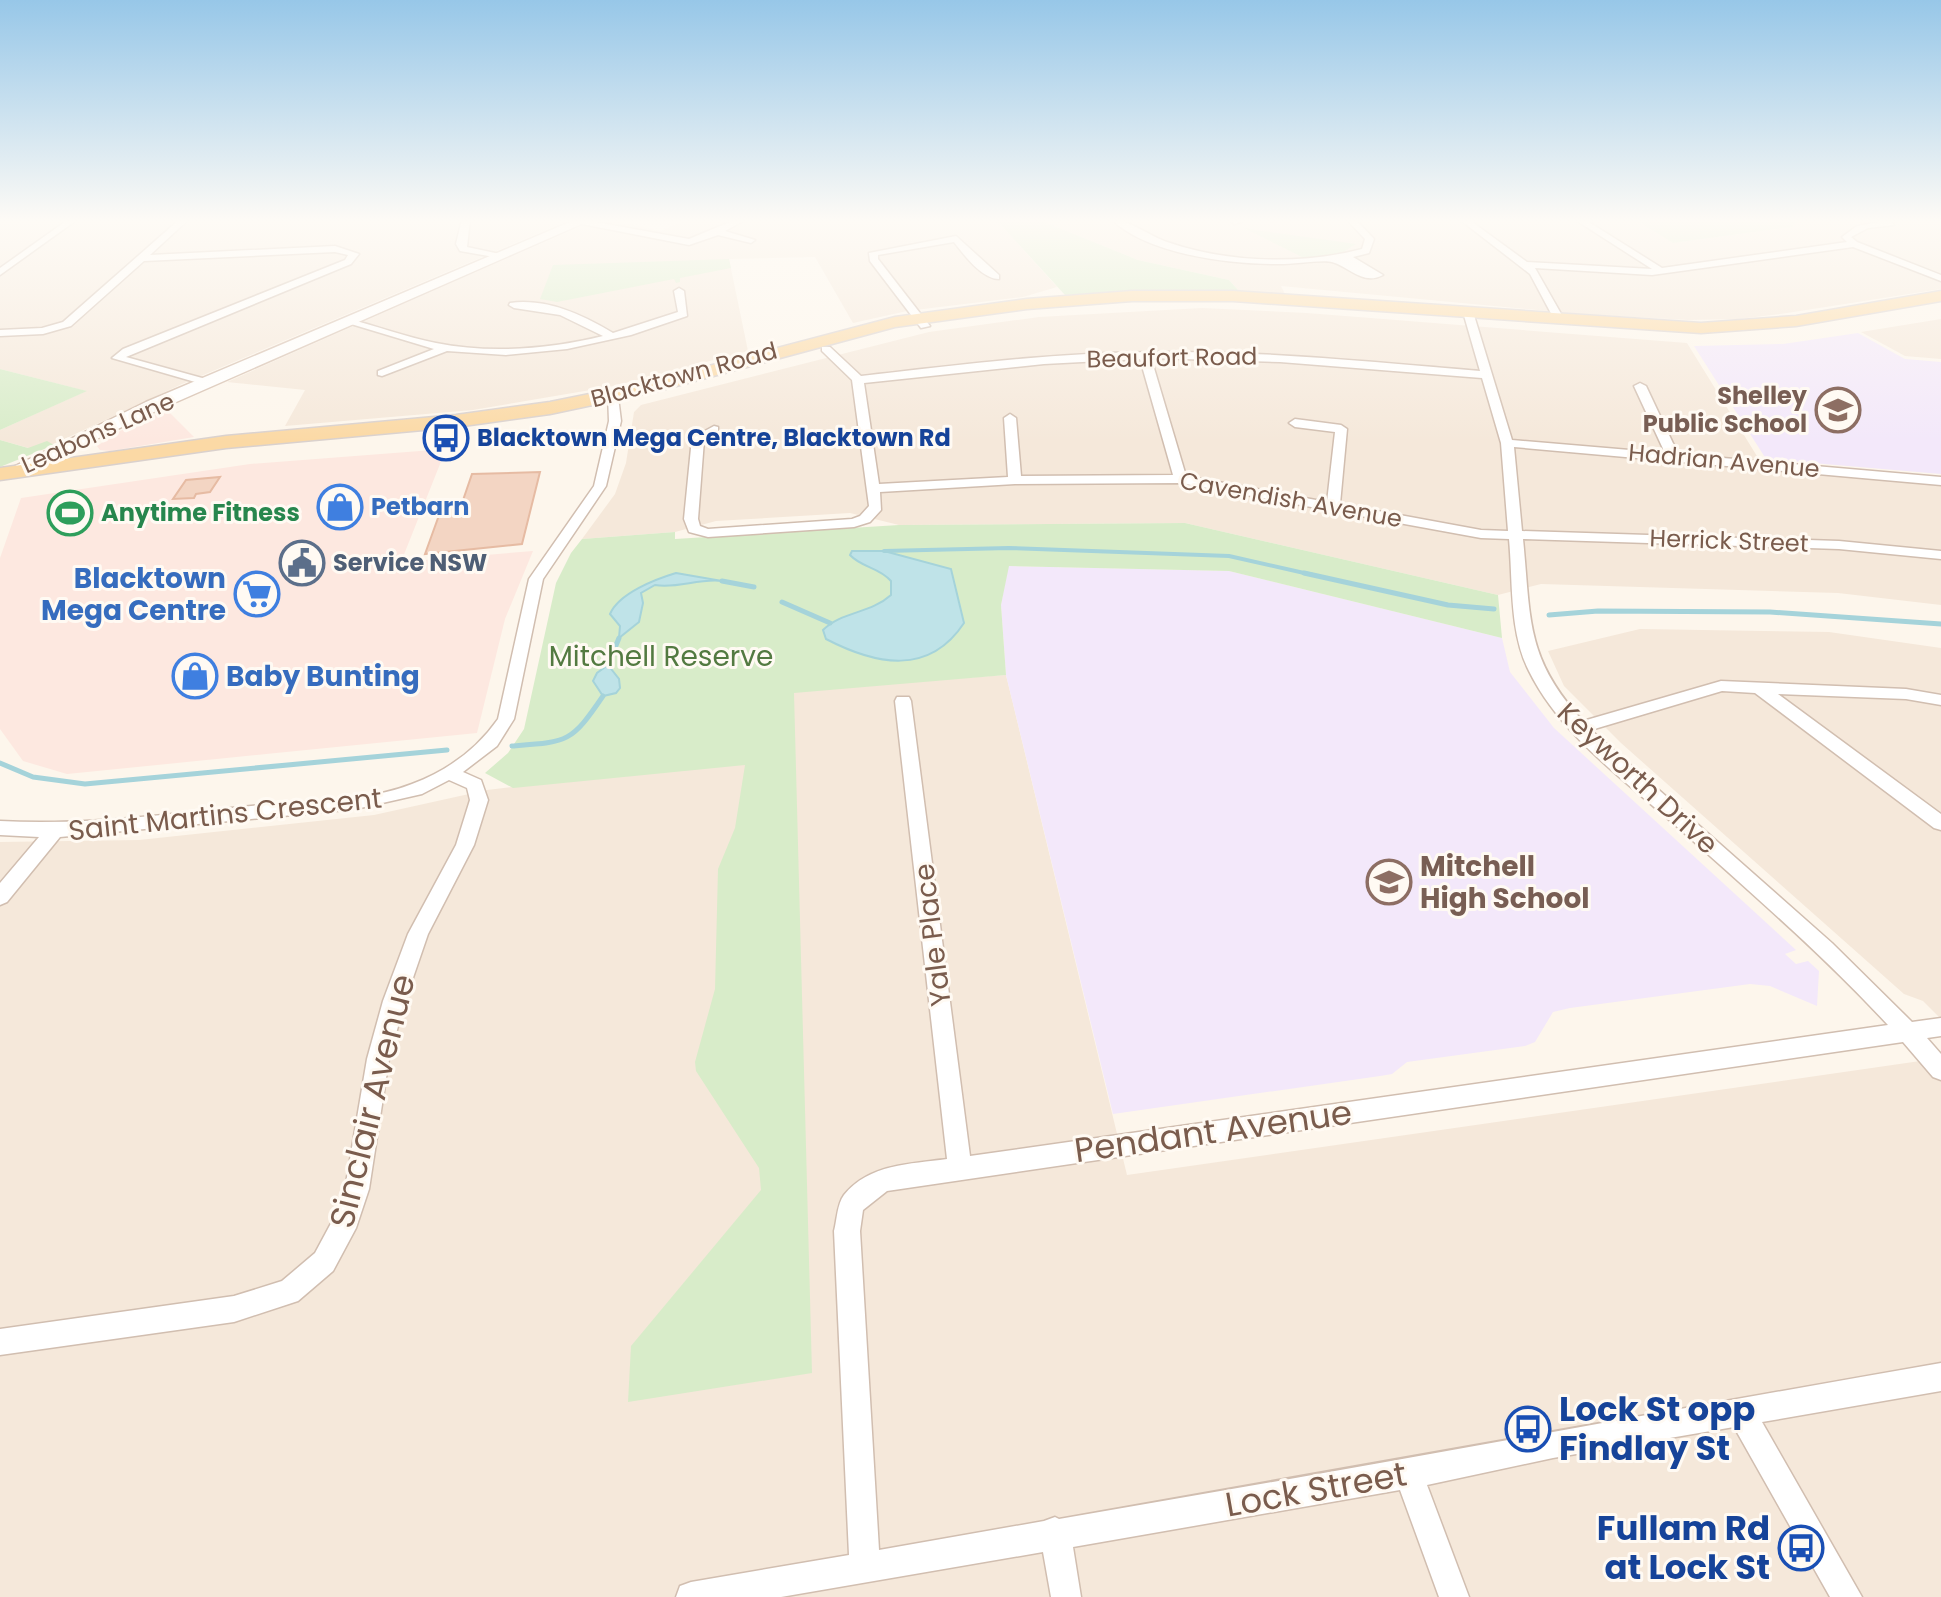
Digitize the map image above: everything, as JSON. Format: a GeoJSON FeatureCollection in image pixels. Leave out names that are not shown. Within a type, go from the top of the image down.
{"type":"FeatureCollection","features":[{"type":"Feature","properties":{"kind":"main road"},"geometry":{"type":"LineString","coordinates":[[921,322],[1089,305],[1181,301],[1559,319],[1667,328],[1718,328],[1796,321],[1941,296]]}},
{"type":"Feature","properties":{"kind":"main road"},"geometry":{"type":"LineString","coordinates":[[1468,315],[1702,335],[1826,325],[1941,307]]}},
{"type":"Feature","properties":{"kind":"main road","name":"Blacktown Road"},"geometry":{"type":"LineString","coordinates":[[4,481],[52,480],[151,460],[454,431],[705,381],[921,322]]}},
{"type":"Feature","properties":{"kind":"main road","name":"Blacktown Road"},"geometry":{"type":"LineString","coordinates":[[4,481],[95,450],[501,416],[613,401],[792,347],[921,322]]}},
{"type":"Feature","properties":{"kind":"street"},"geometry":{"type":"LineString","coordinates":[[0,333],[43,331],[64,326],[101,294]]}},
{"type":"Feature","properties":{"kind":"street"},"geometry":{"type":"LineString","coordinates":[[209,383],[113,358],[271,294]]}},
{"type":"Feature","properties":{"kind":"street","name":"Leabons Lane"},"geometry":{"type":"LineString","coordinates":[[4,481],[184,394],[410,294]]}},
{"type":"Feature","properties":{"kind":"street"},"geometry":{"type":"LineString","coordinates":[[346,321],[445,348],[484,351],[533,349],[609,335],[683,314],[679,294]]}},
{"type":"Feature","properties":{"kind":"street"},"geometry":{"type":"LineString","coordinates":[[899,294],[921,322]]}},
{"type":"Feature","properties":{"kind":"street"},"geometry":{"type":"LineString","coordinates":[[1546,294],[1559,319]]}},
{"type":"Feature","properties":{"kind":"street"},"geometry":{"type":"LineString","coordinates":[[514,305],[541,305],[570,313],[609,335]]}},
{"type":"Feature","properties":{"kind":"street","name":"Keyworth Drive"},"geometry":{"type":"LineString","coordinates":[[1468,315],[1507,443],[1526,644],[1531,665],[1553,698],[1580,728],[1910,1032],[1941,1070]]}},
{"type":"Feature","properties":{"kind":"street"},"geometry":{"type":"LineString","coordinates":[[382,373],[445,348]]}},
{"type":"Feature","properties":{"kind":"street"},"geometry":{"type":"LineString","coordinates":[[714,430],[698,438],[691,519],[694,529],[708,533],[854,523],[865,519],[876,507],[858,380],[826,349]]}},
{"type":"Feature","properties":{"kind":"street"},"geometry":{"type":"LineString","coordinates":[[1145,356],[1180,479]]}},
{"type":"Feature","properties":{"kind":"street","name":"Beaufort Road"},"geometry":{"type":"LineString","coordinates":[[858,380],[1062,360],[1145,356],[1272,357],[1485,375]]}},
{"type":"Feature","properties":{"kind":"street"},"geometry":{"type":"LineString","coordinates":[[1640,386],[1673,456]]}},
{"type":"Feature","properties":{"kind":"street","name":"Leabons Lane"},"geometry":{"type":"LineString","coordinates":[[95,450],[184,394]]}},
{"type":"Feature","properties":{"kind":"street","name":"Saint Martins Crescent"},"geometry":{"type":"LineString","coordinates":[[0,828],[55,831],[386,798],[416,790],[450,774],[491,742],[506,719],[533,588],[547,560],[600,486],[611,448],[613,401]]}},
{"type":"Feature","properties":{"kind":"street"},"geometry":{"type":"LineString","coordinates":[[1010,418],[1015,480]]}},
{"type":"Feature","properties":{"kind":"street"},"geometry":{"type":"LineString","coordinates":[[1295,423],[1341,429],[1333,507]]}},
{"type":"Feature","properties":{"kind":"street","name":"Hadrian Avenue"},"geometry":{"type":"LineString","coordinates":[[1507,443],[1941,481]]}},
{"type":"Feature","properties":{"kind":"street","name":"Cavendish Avenue"},"geometry":{"type":"LineString","coordinates":[[874,488],[1015,480],[1180,479],[1481,534],[1516,535]]}},
{"type":"Feature","properties":{"kind":"street","name":"Herrick Street"},"geometry":{"type":"LineString","coordinates":[[1516,535],[1839,545],[1941,555]]}},
{"type":"Feature","properties":{"kind":"street"},"geometry":{"type":"LineString","coordinates":[[1580,728],[1721,686],[1906,694],[1941,700]]}},
{"type":"Feature","properties":{"kind":"street"},"geometry":{"type":"LineString","coordinates":[[1761,689],[1941,823]]}},
{"type":"Feature","properties":{"kind":"street","name":"Yale Place"},"geometry":{"type":"LineString","coordinates":[[903,701],[960,1168]]}},
{"type":"Feature","properties":{"kind":"street","name":"Sinclair Avenue"},"geometry":{"type":"LineString","coordinates":[[0,1342],[234,1309],[289,1292],[324,1262],[347,1219],[357,1189],[378,1059],[394,1001],[418,934],[465,845],[479,800],[475,784],[450,774]]}},
{"type":"Feature","properties":{"kind":"street"},"geometry":{"type":"LineString","coordinates":[[0,897],[55,831]]}},
{"type":"Feature","properties":{"kind":"street","name":"Pendant Avenue"},"geometry":{"type":"LineString","coordinates":[[865,1565],[847,1231],[852,1204],[881,1180],[1941,1027]]}},
{"type":"Feature","properties":{"kind":"street","name":"Lock Street"},"geometry":{"type":"LineString","coordinates":[[710,1595],[1055,1532],[1409,1474],[1553,1444],[1941,1377]]}},
{"type":"Feature","properties":{"kind":"street"},"geometry":{"type":"LineString","coordinates":[[1741,1412],[1847,1597]]}},
{"type":"Feature","properties":{"kind":"street"},"geometry":{"type":"LineString","coordinates":[[1409,1474],[1454,1597]]}},
{"type":"Feature","properties":{"kind":"street"},"geometry":{"type":"LineString","coordinates":[[1055,1532],[1066,1597]]}},
{"type":"Feature","properties":{"kind":"shaded area"},"geometry":{"type":"Polygon","coordinates":[[[0,294],[396,294],[182,384],[39,451],[0,440],[0,430],[86,391],[0,369],[0,294]]]}},
{"type":"Feature","properties":{"kind":"shaded area"},"geometry":{"type":"Polygon","coordinates":[[[428,294],[736,294],[748,351],[614,386],[473,410],[285,426],[305,390],[227,382],[428,294]]]}},
{"type":"Feature","properties":{"kind":"shaded area"},"geometry":{"type":"Polygon","coordinates":[[[836,294],[1035,294],[907,311],[853,323],[836,294]]]}},
{"type":"Feature","properties":{"kind":"shaded area"},"geometry":{"type":"Polygon","coordinates":[[[1361,294],[1912,294],[1739,319],[1688,320],[1579,314],[1361,294]]]}},
{"type":"Feature","properties":{"kind":"shaded area"},"geometry":{"type":"Polygon","coordinates":[[[1202,308],[1307,313],[1687,343],[1760,461],[1941,477],[1941,605],[1838,593],[1541,584],[1498,595],[1185,523],[899,525],[850,513],[716,521],[675,532],[582,539],[615,494],[626,463],[634,412],[641,405],[929,332],[1039,317],[1202,308]]]}},
{"type":"Feature","properties":{"kind":"shaded area"},"geometry":{"type":"Polygon","coordinates":[[[1941,319],[1941,359],[1905,356],[1861,332],[1941,319]]]}},
{"type":"Feature","properties":{"kind":"shaded area","name":"Shelley Public School"},"geometry":{"type":"Polygon","coordinates":[[[1858,333],[1905,359],[1941,362],[1941,474],[1766,459],[1694,346],[1783,344],[1858,333]]]}},
{"type":"Feature","properties":{"kind":"shaded area"},"geometry":{"type":"Polygon","coordinates":[[[167,410],[194,437],[110,451],[100,450],[97,446],[120,431],[167,410]]]}},
{"type":"Feature","properties":{"kind":"shaded area","name":"Blacktown Mega Centre"},"geometry":{"type":"Polygon","coordinates":[[[446,449],[401,562],[533,551],[505,619],[477,733],[67,774],[23,761],[0,729],[0,558],[21,498],[250,464],[446,449]]]}},
{"type":"Feature","properties":{"kind":"shaded area","name":"Mitchell High School"},"geometry":{"type":"Polygon","coordinates":[[[1008,566],[1229,571],[1502,638],[1510,672],[1554,728],[1796,950],[1785,954],[1796,964],[1808,961],[1819,971],[1817,1006],[1770,986],[1750,984],[1570,1008],[1553,1012],[1535,1042],[1525,1046],[1407,1062],[1392,1074],[1380,1076],[1113,1114],[1006,675],[1001,605],[1008,566]]]}},
{"type":"Feature","properties":{"kind":"shaded area"},"geometry":{"type":"Polygon","coordinates":[[[1640,629],[1829,632],[1941,648],[1941,1019],[1923,1001],[1904,994],[1621,743],[1564,686],[1548,651],[1640,629]]]}},
{"type":"Feature","properties":{"kind":"shaded area"},"geometry":{"type":"Polygon","coordinates":[[[1006,675],[1127,1175],[1941,1058],[1941,1597],[0,1597],[0,842],[139,840],[374,815],[487,790],[771,757],[778,691],[1006,675]]]}},
{"type":"Feature","properties":{"kind":"green space"},"geometry":{"type":"Polygon","coordinates":[[[542,294],[600,294],[557,302],[540,299],[542,294]]]}},
{"type":"Feature","properties":{"kind":"green space"},"geometry":{"type":"Polygon","coordinates":[[[0,369],[87,391],[0,430],[0,369]]]}},
{"type":"Feature","properties":{"kind":"green space"},"geometry":{"type":"Polygon","coordinates":[[[0,440],[28,448],[47,441],[54,445],[0,467],[0,440]]]}},
{"type":"Feature","properties":{"kind":"green space","name":"Mitchell Reserve"},"geometry":{"type":"Polygon","coordinates":[[[1185,523],[1498,595],[1502,638],[1229,571],[1009,566],[1001,605],[1006,675],[794,693],[812,1373],[628,1402],[631,1346],[761,1190],[759,1168],[696,1071],[695,1062],[715,989],[718,869],[735,828],[745,765],[513,788],[485,773],[508,753],[524,729],[556,583],[571,553],[582,539],[675,532],[675,539],[899,525],[1185,523]]]}},
{"type":"Feature","properties":{"kind":"water"},"geometry":{"type":"Polygon","coordinates":[[[852,551],[884,551],[951,569],[964,623],[935,652],[901,661],[864,655],[826,639],[823,630],[831,624],[874,606],[891,595],[891,581],[860,563],[850,555],[852,551]]]}},
{"type":"Feature","properties":{"kind":"water"},"geometry":{"type":"Polygon","coordinates":[[[676,573],[722,581],[655,585],[641,593],[643,603],[639,622],[619,638],[620,626],[610,614],[615,606],[639,588],[676,573]]]}},
{"type":"Feature","properties":{"kind":"water"},"geometry":{"type":"Polygon","coordinates":[[[608,665],[619,679],[620,688],[616,693],[603,696],[593,681],[597,673],[608,665]]]}},
{"type":"Feature","properties":{"kind":"building"},"geometry":{"type":"Polygon","coordinates":[[[540,472],[522,544],[425,554],[442,507],[461,506],[472,474],[540,472]]]}},
{"type":"Feature","properties":{"kind":"building"},"geometry":{"type":"Polygon","coordinates":[[[220,477],[210,492],[196,494],[194,498],[173,499],[186,480],[220,477]]]}},
{"type":"Feature","properties":{"kind":"waterway"},"geometry":{"type":"LineString","coordinates":[[884,551],[1009,548],[1229,556],[1313,575]]}},
{"type":"Feature","properties":{"kind":"waterway"},"geometry":{"type":"LineString","coordinates":[[1304,573],[1313,575]]}},
{"type":"Feature","properties":{"kind":"waterway"},"geometry":{"type":"LineString","coordinates":[[1313,575],[1448,605],[1494,609]]}},
{"type":"Feature","properties":{"kind":"waterway"},"geometry":{"type":"LineString","coordinates":[[722,581],[754,587]]}},
{"type":"Feature","properties":{"kind":"waterway"},"geometry":{"type":"LineString","coordinates":[[782,602],[830,623]]}},
{"type":"Feature","properties":{"kind":"waterway"},"geometry":{"type":"LineString","coordinates":[[1549,615],[1598,611],[1770,612],[1941,624]]}},
{"type":"Feature","properties":{"kind":"waterway"},"geometry":{"type":"LineString","coordinates":[[608,665],[619,638]]}},
{"type":"Feature","properties":{"kind":"waterway"},"geometry":{"type":"LineString","coordinates":[[512,746],[545,743],[566,737],[583,723],[603,696]]}},
{"type":"Feature","properties":{"kind":"waterway"},"geometry":{"type":"LineString","coordinates":[[0,763],[33,777],[85,784],[447,750]]}},
{"type":"Feature","properties":{"kind":"place","name":"Shelley Public School"},"geometry":{"type":"Point","coordinates":[1838,410]}},
{"type":"Feature","properties":{"kind":"place","name":"Blacktown Mega Centre, Blacktown Rd"},"geometry":{"type":"Point","coordinates":[446,438]}},
{"type":"Feature","properties":{"kind":"place","name":"Petbarn"},"geometry":{"type":"Point","coordinates":[340,507]}},
{"type":"Feature","properties":{"kind":"place","name":"Anytime Fitness"},"geometry":{"type":"Point","coordinates":[70,513]}},
{"type":"Feature","properties":{"kind":"place","name":"Service NSW"},"geometry":{"type":"Point","coordinates":[302,563]}},
{"type":"Feature","properties":{"kind":"place","name":"Blacktown Mega Centre"},"geometry":{"type":"Point","coordinates":[257,594]}},
{"type":"Feature","properties":{"kind":"place","name":"Baby Bunting"},"geometry":{"type":"Point","coordinates":[195,676]}},
{"type":"Feature","properties":{"kind":"place","name":"Mitchell High School"},"geometry":{"type":"Point","coordinates":[1389,882]}},
{"type":"Feature","properties":{"kind":"place","name":"Lock St opp Findlay St"},"geometry":{"type":"Point","coordinates":[1528,1429]}},
{"type":"Feature","properties":{"kind":"place","name":"Fullam Rd at Lock St"},"geometry":{"type":"Point","coordinates":[1801,1548]}}]}
